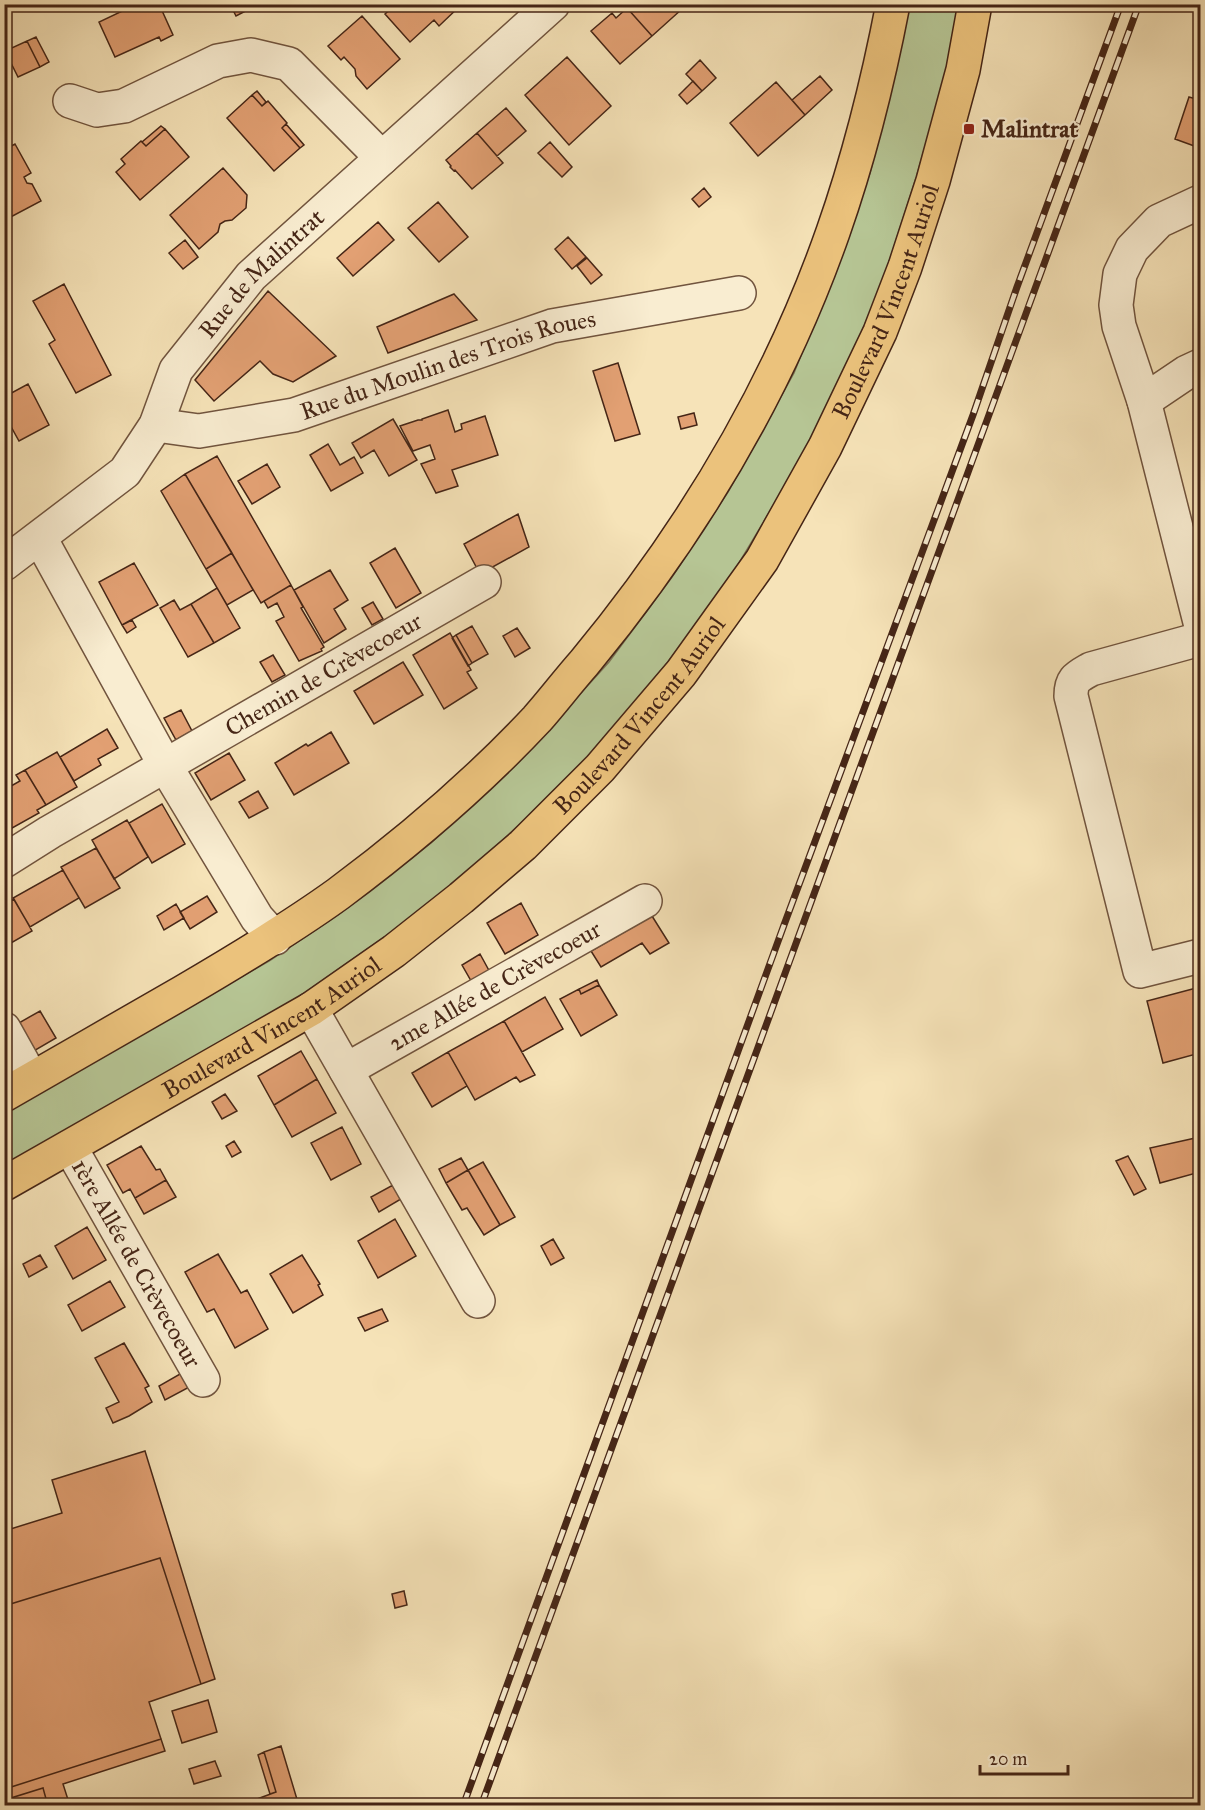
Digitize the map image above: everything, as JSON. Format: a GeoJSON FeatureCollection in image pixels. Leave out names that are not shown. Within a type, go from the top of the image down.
{"type":"FeatureCollection","features":[{"type":"Feature","properties":{"kind":"main road"},"geometry":{"type":"LineString","coordinates":[[4,1095],[275,938],[340,892],[483,772],[538,717],[614,627],[662,562],[708,492],[754,411],[807,296],[832,234],[852,172],[871,105],[893,4]]}},
{"type":"Feature","properties":{"kind":"main road","name":"Boulevard Vincent Auriol"},"geometry":{"type":"LineString","coordinates":[[4,1184],[311,1009],[394,951],[461,898],[523,844],[600,768],[681,673],[762,560],[825,447],[880,332],[922,220],[946,137],[976,8]]}},
{"type":"Feature","properties":{"kind":"street","name":"Rue de Malintrat"},"geometry":{"type":"LineString","coordinates":[[4,564],[126,472],[156,425],[176,370],[251,276],[553,4]]}},
{"type":"Feature","properties":{"kind":"street"},"geometry":{"type":"LineString","coordinates":[[70,101],[97,110],[124,106],[218,61],[251,55],[290,64],[382,158]]}},
{"type":"Feature","properties":{"kind":"street"},"geometry":{"type":"LineString","coordinates":[[1200,202],[1159,221],[1132,249],[1120,274],[1116,305],[1119,326],[1144,401],[1200,622]]}},
{"type":"Feature","properties":{"kind":"street","name":"Rue du Moulin des Trois Roues"},"geometry":{"type":"LineString","coordinates":[[156,425],[199,431],[294,415],[552,326],[739,293]]}},
{"type":"Feature","properties":{"kind":"street"},"geometry":{"type":"LineString","coordinates":[[1144,401],[1186,372],[1200,366]]}},
{"type":"Feature","properties":{"kind":"street"},"geometry":{"type":"LineString","coordinates":[[40,538],[166,767],[257,918],[275,938]]}},
{"type":"Feature","properties":{"kind":"street","name":"Chemin de Crèvecoeur"},"geometry":{"type":"LineString","coordinates":[[4,861],[50,832],[484,582]]}},
{"type":"Feature","properties":{"kind":"street"},"geometry":{"type":"LineString","coordinates":[[1200,639],[1091,669],[1078,677],[1071,685],[1071,696],[1140,971],[1200,956]]}},
{"type":"Feature","properties":{"kind":"street","name":"2me Allée de Crèvecoeur"},"geometry":{"type":"LineString","coordinates":[[346,1070],[645,901]]}},
{"type":"Feature","properties":{"kind":"street"},"geometry":{"type":"LineString","coordinates":[[311,1009],[478,1300]]}},
{"type":"Feature","properties":{"kind":"street"},"geometry":{"type":"LineString","coordinates":[[4,1029],[23,1063]]}},
{"type":"Feature","properties":{"kind":"street","name":"1ère Allée de Crèvecoeur"},"geometry":{"type":"LineString","coordinates":[[70,1147],[203,1380]]}},
{"type":"Feature","properties":{"kind":"green space"},"geometry":{"type":"Polygon","coordinates":[[[911,5],[958,5],[945,77],[883,281],[844,374],[803,456],[727,583],[668,662],[594,751],[530,815],[459,880],[394,930],[280,1010],[5,1166],[4,1113],[269,961],[338,915],[431,843],[523,757],[609,662],[672,577],[728,492],[794,373],[836,268],[870,173],[896,69],[905,17],[911,5]]]}},
{"type":"Feature","properties":{"kind":"building"},"geometry":{"type":"Polygon","coordinates":[[[137,4],[159,4],[173,35],[161,41],[159,37],[115,57],[99,22],[137,4]]]}},
{"type":"Feature","properties":{"kind":"building"},"geometry":{"type":"Polygon","coordinates":[[[230,4],[259,4],[236,16],[230,4]]]}},
{"type":"Feature","properties":{"kind":"building"},"geometry":{"type":"Polygon","coordinates":[[[396,4],[462,4],[439,26],[434,20],[410,42],[385,14],[396,4]]]}},
{"type":"Feature","properties":{"kind":"building"},"geometry":{"type":"Polygon","coordinates":[[[631,4],[678,4],[682,9],[652,36],[627,8],[631,4]]]}},
{"type":"Feature","properties":{"kind":"building"},"geometry":{"type":"Polygon","coordinates":[[[627,8],[652,36],[620,64],[591,31],[612,13],[616,18],[627,8]]]}},
{"type":"Feature","properties":{"kind":"building"},"geometry":{"type":"Polygon","coordinates":[[[362,16],[400,59],[367,89],[356,76],[355,69],[344,57],[341,60],[328,46],[362,16]]]}},
{"type":"Feature","properties":{"kind":"building"},"geometry":{"type":"Polygon","coordinates":[[[36,37],[49,62],[40,67],[27,41],[36,37]]]}},
{"type":"Feature","properties":{"kind":"building"},"geometry":{"type":"Polygon","coordinates":[[[27,41],[40,67],[18,77],[5,51],[27,41]]]}},
{"type":"Feature","properties":{"kind":"building"},"geometry":{"type":"Polygon","coordinates":[[[567,57],[611,106],[569,145],[525,95],[567,57]]]}},
{"type":"Feature","properties":{"kind":"building"},"geometry":{"type":"Polygon","coordinates":[[[700,60],[716,78],[702,91],[686,74],[700,60]]]}},
{"type":"Feature","properties":{"kind":"building"},"geometry":{"type":"Polygon","coordinates":[[[820,76],[832,90],[805,115],[792,100],[820,76]]]}},
{"type":"Feature","properties":{"kind":"building"},"geometry":{"type":"Polygon","coordinates":[[[693,81],[702,91],[687,104],[679,95],[693,81]]]}},
{"type":"Feature","properties":{"kind":"building"},"geometry":{"type":"Polygon","coordinates":[[[776,82],[805,115],[758,156],[730,123],[776,82]]]}},
{"type":"Feature","properties":{"kind":"building"},"geometry":{"type":"Polygon","coordinates":[[[257,91],[266,102],[262,106],[252,95],[257,91]]]}},
{"type":"Feature","properties":{"kind":"building"},"geometry":{"type":"Polygon","coordinates":[[[252,95],[262,106],[268,101],[287,123],[282,128],[300,148],[274,171],[227,118],[252,95]]]}},
{"type":"Feature","properties":{"kind":"building"},"geometry":{"type":"Polygon","coordinates":[[[1189,97],[1200,100],[1200,137],[1197,147],[1175,139],[1189,97]]]}},
{"type":"Feature","properties":{"kind":"building"},"geometry":{"type":"Polygon","coordinates":[[[506,108],[526,131],[497,156],[477,133],[506,108]]]}},
{"type":"Feature","properties":{"kind":"building"},"geometry":{"type":"Polygon","coordinates":[[[286,124],[304,145],[300,148],[282,128],[286,124]]]}},
{"type":"Feature","properties":{"kind":"building"},"geometry":{"type":"Polygon","coordinates":[[[161,126],[165,129],[146,146],[142,142],[161,126]]]}},
{"type":"Feature","properties":{"kind":"building"},"geometry":{"type":"Polygon","coordinates":[[[165,129],[189,157],[140,200],[116,172],[125,164],[121,159],[141,141],[146,146],[165,129]]]}},
{"type":"Feature","properties":{"kind":"building"},"geometry":{"type":"Polygon","coordinates":[[[477,133],[503,163],[472,189],[446,160],[477,133]]]}},
{"type":"Feature","properties":{"kind":"building"},"geometry":{"type":"Polygon","coordinates":[[[550,142],[572,167],[562,177],[538,153],[550,142]]]}},
{"type":"Feature","properties":{"kind":"building"},"geometry":{"type":"Polygon","coordinates":[[[15,144],[31,173],[24,177],[27,183],[32,184],[41,201],[5,220],[4,150],[15,144]]]}},
{"type":"Feature","properties":{"kind":"building"},"geometry":{"type":"Polygon","coordinates":[[[223,168],[247,195],[246,208],[232,220],[220,224],[218,232],[199,249],[170,215],[223,168]]]}},
{"type":"Feature","properties":{"kind":"building"},"geometry":{"type":"Polygon","coordinates":[[[704,188],[711,197],[699,207],[692,199],[704,188]]]}},
{"type":"Feature","properties":{"kind":"building"},"geometry":{"type":"Polygon","coordinates":[[[438,202],[468,237],[439,262],[408,228],[438,202]]]}},
{"type":"Feature","properties":{"kind":"building"},"geometry":{"type":"Polygon","coordinates":[[[378,222],[394,240],[353,276],[337,258],[378,222]]]}},
{"type":"Feature","properties":{"kind":"building"},"geometry":{"type":"Polygon","coordinates":[[[568,237],[586,257],[572,269],[555,249],[568,237]]]}},
{"type":"Feature","properties":{"kind":"building"},"geometry":{"type":"Polygon","coordinates":[[[185,240],[198,257],[183,269],[169,253],[185,240]]]}},
{"type":"Feature","properties":{"kind":"building"},"geometry":{"type":"Polygon","coordinates":[[[587,258],[602,275],[591,284],[577,266],[587,258]]]}},
{"type":"Feature","properties":{"kind":"building"},"geometry":{"type":"Polygon","coordinates":[[[64,284],[111,375],[76,393],[49,344],[55,340],[33,301],[64,284]]]}},
{"type":"Feature","properties":{"kind":"building"},"geometry":{"type":"Polygon","coordinates":[[[268,291],[336,356],[293,382],[273,374],[260,361],[214,401],[195,380],[268,291]]]}},
{"type":"Feature","properties":{"kind":"building"},"geometry":{"type":"Polygon","coordinates":[[[454,294],[477,320],[388,353],[377,327],[454,294]]]}},
{"type":"Feature","properties":{"kind":"building"},"geometry":{"type":"Polygon","coordinates":[[[618,363],[640,434],[615,441],[593,371],[618,363]]]}},
{"type":"Feature","properties":{"kind":"building"},"geometry":{"type":"Polygon","coordinates":[[[28,384],[49,425],[19,441],[4,414],[4,397],[28,384]]]}},
{"type":"Feature","properties":{"kind":"building"},"geometry":{"type":"Polygon","coordinates":[[[448,410],[455,432],[462,429],[461,424],[485,416],[498,455],[452,470],[458,486],[436,493],[421,464],[435,459],[430,445],[413,451],[400,426],[448,410]]]}},
{"type":"Feature","properties":{"kind":"building"},"geometry":{"type":"Polygon","coordinates":[[[694,413],[697,425],[681,429],[678,417],[694,413]]]}},
{"type":"Feature","properties":{"kind":"building"},"geometry":{"type":"Polygon","coordinates":[[[393,419],[417,460],[389,476],[374,450],[361,458],[352,443],[393,419]]]}},
{"type":"Feature","properties":{"kind":"building"},"geometry":{"type":"Polygon","coordinates":[[[328,444],[340,465],[354,457],[363,473],[331,491],[310,455],[328,444]]]}},
{"type":"Feature","properties":{"kind":"building"},"geometry":{"type":"Polygon","coordinates":[[[217,456],[291,585],[261,603],[185,474],[217,456]]]}},
{"type":"Feature","properties":{"kind":"building"},"geometry":{"type":"Polygon","coordinates":[[[267,464],[280,487],[252,504],[238,481],[267,464]]]}},
{"type":"Feature","properties":{"kind":"building"},"geometry":{"type":"Polygon","coordinates":[[[185,474],[232,553],[206,569],[161,491],[185,474]]]}},
{"type":"Feature","properties":{"kind":"building"},"geometry":{"type":"Polygon","coordinates":[[[518,514],[529,547],[480,574],[464,544],[518,514]]]}},
{"type":"Feature","properties":{"kind":"building"},"geometry":{"type":"Polygon","coordinates":[[[395,548],[421,593],[396,608],[370,563],[395,548]]]}},
{"type":"Feature","properties":{"kind":"building"},"geometry":{"type":"Polygon","coordinates":[[[232,553],[253,590],[227,605],[206,569],[232,553]]]}},
{"type":"Feature","properties":{"kind":"building"},"geometry":{"type":"Polygon","coordinates":[[[134,563],[158,605],[122,625],[99,582],[134,563]]]}},
{"type":"Feature","properties":{"kind":"building"},"geometry":{"type":"Polygon","coordinates":[[[330,570],[348,600],[334,609],[346,629],[324,643],[294,590],[330,570]]]}},
{"type":"Feature","properties":{"kind":"building"},"geometry":{"type":"Polygon","coordinates":[[[291,585],[303,607],[301,608],[324,647],[322,651],[299,661],[276,621],[284,617],[277,603],[268,608],[264,601],[291,585]]]}},
{"type":"Feature","properties":{"kind":"building"},"geometry":{"type":"Polygon","coordinates":[[[217,588],[240,628],[214,643],[191,604],[217,588]]]}},
{"type":"Feature","properties":{"kind":"building"},"geometry":{"type":"Polygon","coordinates":[[[174,600],[180,610],[191,604],[214,643],[188,657],[160,608],[174,600]]]}},
{"type":"Feature","properties":{"kind":"building"},"geometry":{"type":"Polygon","coordinates":[[[373,602],[383,619],[372,625],[362,608],[373,602]]]}},
{"type":"Feature","properties":{"kind":"building"},"geometry":{"type":"Polygon","coordinates":[[[132,620],[136,627],[127,633],[122,625],[132,620]]]}},
{"type":"Feature","properties":{"kind":"building"},"geometry":{"type":"Polygon","coordinates":[[[472,626],[488,654],[472,663],[456,635],[472,626]]]}},
{"type":"Feature","properties":{"kind":"building"},"geometry":{"type":"Polygon","coordinates":[[[517,628],[530,648],[515,657],[503,636],[517,628]]]}},
{"type":"Feature","properties":{"kind":"building"},"geometry":{"type":"Polygon","coordinates":[[[450,633],[471,670],[467,672],[477,688],[444,709],[413,655],[450,633]]]}},
{"type":"Feature","properties":{"kind":"building"},"geometry":{"type":"Polygon","coordinates":[[[456,635],[472,663],[468,666],[452,638],[456,635]]]}},
{"type":"Feature","properties":{"kind":"building"},"geometry":{"type":"Polygon","coordinates":[[[273,655],[285,675],[272,682],[260,662],[273,655]]]}},
{"type":"Feature","properties":{"kind":"building"},"geometry":{"type":"Polygon","coordinates":[[[403,662],[423,695],[374,724],[354,691],[403,662]]]}},
{"type":"Feature","properties":{"kind":"building"},"geometry":{"type":"Polygon","coordinates":[[[181,710],[192,731],[176,740],[164,718],[181,710]]]}},
{"type":"Feature","properties":{"kind":"building"},"geometry":{"type":"Polygon","coordinates":[[[107,729],[118,748],[98,759],[101,765],[74,781],[60,757],[107,729]]]}},
{"type":"Feature","properties":{"kind":"building"},"geometry":{"type":"Polygon","coordinates":[[[331,732],[349,763],[294,795],[275,763],[331,732]]]}},
{"type":"Feature","properties":{"kind":"building"},"geometry":{"type":"Polygon","coordinates":[[[57,752],[77,787],[46,805],[25,770],[57,752]]]}},
{"type":"Feature","properties":{"kind":"building"},"geometry":{"type":"Polygon","coordinates":[[[229,753],[245,780],[211,800],[195,773],[229,753]]]}},
{"type":"Feature","properties":{"kind":"building"},"geometry":{"type":"Polygon","coordinates":[[[25,770],[46,805],[37,810],[39,813],[5,832],[4,790],[20,781],[16,775],[25,770]]]}},
{"type":"Feature","properties":{"kind":"building"},"geometry":{"type":"Polygon","coordinates":[[[258,791],[268,808],[249,818],[239,802],[258,791]]]}},
{"type":"Feature","properties":{"kind":"building"},"geometry":{"type":"Polygon","coordinates":[[[162,804],[185,844],[152,863],[129,823],[162,804]]]}},
{"type":"Feature","properties":{"kind":"building"},"geometry":{"type":"Polygon","coordinates":[[[127,820],[148,857],[114,879],[92,840],[127,820]]]}},
{"type":"Feature","properties":{"kind":"building"},"geometry":{"type":"Polygon","coordinates":[[[96,848],[120,888],[85,908],[61,867],[96,848]]]}},
{"type":"Feature","properties":{"kind":"building"},"geometry":{"type":"Polygon","coordinates":[[[63,870],[79,898],[30,927],[13,898],[63,870]]]}},
{"type":"Feature","properties":{"kind":"building"},"geometry":{"type":"Polygon","coordinates":[[[207,896],[217,912],[190,929],[180,912],[207,896]]]}},
{"type":"Feature","properties":{"kind":"building"},"geometry":{"type":"Polygon","coordinates":[[[14,899],[32,931],[11,943],[4,931],[4,904],[14,899]]]}},
{"type":"Feature","properties":{"kind":"building"},"geometry":{"type":"Polygon","coordinates":[[[521,903],[538,935],[505,954],[487,923],[521,903]]]}},
{"type":"Feature","properties":{"kind":"building"},"geometry":{"type":"Polygon","coordinates":[[[176,904],[184,918],[164,930],[157,916],[176,904]]]}},
{"type":"Feature","properties":{"kind":"building"},"geometry":{"type":"Polygon","coordinates":[[[652,916],[669,943],[650,954],[642,943],[601,967],[591,951],[652,916]]]}},
{"type":"Feature","properties":{"kind":"building"},"geometry":{"type":"Polygon","coordinates":[[[480,954],[492,976],[474,986],[462,965],[480,954]]]}},
{"type":"Feature","properties":{"kind":"building"},"geometry":{"type":"Polygon","coordinates":[[[597,980],[599,985],[581,994],[579,989],[597,980]]]}},
{"type":"Feature","properties":{"kind":"building"},"geometry":{"type":"Polygon","coordinates":[[[599,985],[617,1015],[581,1036],[560,999],[579,989],[581,994],[599,985]]]}},
{"type":"Feature","properties":{"kind":"building"},"geometry":{"type":"Polygon","coordinates":[[[1200,987],[1200,1053],[1163,1063],[1147,1001],[1200,987]]]}},
{"type":"Feature","properties":{"kind":"building"},"geometry":{"type":"Polygon","coordinates":[[[545,997],[563,1029],[522,1052],[504,1021],[545,997]]]}},
{"type":"Feature","properties":{"kind":"building"},"geometry":{"type":"Polygon","coordinates":[[[40,1011],[56,1038],[27,1055],[17,1024],[40,1011]]]}},
{"type":"Feature","properties":{"kind":"building"},"geometry":{"type":"Polygon","coordinates":[[[504,1021],[535,1075],[520,1082],[516,1077],[475,1100],[448,1052],[504,1021]]]}},
{"type":"Feature","properties":{"kind":"building"},"geometry":{"type":"Polygon","coordinates":[[[301,1051],[317,1079],[274,1105],[258,1076],[301,1051]]]}},
{"type":"Feature","properties":{"kind":"building"},"geometry":{"type":"Polygon","coordinates":[[[448,1052],[467,1086],[432,1107],[412,1073],[448,1052]]]}},
{"type":"Feature","properties":{"kind":"building"},"geometry":{"type":"Polygon","coordinates":[[[317,1079],[336,1113],[292,1137],[274,1105],[317,1079]]]}},
{"type":"Feature","properties":{"kind":"building"},"geometry":{"type":"Polygon","coordinates":[[[225,1094],[237,1111],[222,1119],[212,1102],[225,1094]]]}},
{"type":"Feature","properties":{"kind":"building"},"geometry":{"type":"Polygon","coordinates":[[[342,1127],[361,1164],[331,1180],[311,1143],[342,1127]]]}},
{"type":"Feature","properties":{"kind":"building"},"geometry":{"type":"Polygon","coordinates":[[[1200,1137],[1200,1172],[1160,1183],[1150,1148],[1200,1137]]]}},
{"type":"Feature","properties":{"kind":"building"},"geometry":{"type":"Polygon","coordinates":[[[234,1141],[241,1152],[232,1157],[226,1146],[234,1141]]]}},
{"type":"Feature","properties":{"kind":"building"},"geometry":{"type":"Polygon","coordinates":[[[141,1146],[156,1170],[160,1169],[166,1180],[135,1198],[130,1189],[123,1193],[107,1165],[141,1146]]]}},
{"type":"Feature","properties":{"kind":"building"},"geometry":{"type":"Polygon","coordinates":[[[1128,1156],[1146,1189],[1134,1195],[1116,1161],[1128,1156]]]}},
{"type":"Feature","properties":{"kind":"building"},"geometry":{"type":"Polygon","coordinates":[[[461,1158],[468,1170],[446,1183],[439,1169],[461,1158]]]}},
{"type":"Feature","properties":{"kind":"building"},"geometry":{"type":"Polygon","coordinates":[[[483,1162],[515,1217],[500,1225],[468,1170],[483,1162]]]}},
{"type":"Feature","properties":{"kind":"building"},"geometry":{"type":"Polygon","coordinates":[[[468,1170],[500,1225],[484,1235],[467,1208],[462,1210],[446,1183],[468,1170]]]}},
{"type":"Feature","properties":{"kind":"building"},"geometry":{"type":"Polygon","coordinates":[[[166,1180],[176,1197],[144,1214],[135,1198],[166,1180]]]}},
{"type":"Feature","properties":{"kind":"building"},"geometry":{"type":"Polygon","coordinates":[[[393,1185],[401,1199],[379,1212],[371,1197],[393,1185]]]}},
{"type":"Feature","properties":{"kind":"building"},"geometry":{"type":"Polygon","coordinates":[[[395,1219],[416,1256],[378,1278],[358,1241],[395,1219]]]}},
{"type":"Feature","properties":{"kind":"building"},"geometry":{"type":"Polygon","coordinates":[[[87,1227],[106,1260],[73,1279],[55,1246],[87,1227]]]}},
{"type":"Feature","properties":{"kind":"building"},"geometry":{"type":"Polygon","coordinates":[[[553,1239],[564,1258],[551,1265],[541,1246],[553,1239]]]}},
{"type":"Feature","properties":{"kind":"building"},"geometry":{"type":"Polygon","coordinates":[[[218,1254],[241,1293],[247,1290],[268,1329],[235,1348],[214,1309],[207,1312],[185,1272],[218,1254]]]}},
{"type":"Feature","properties":{"kind":"building"},"geometry":{"type":"Polygon","coordinates":[[[40,1255],[47,1267],[29,1277],[23,1264],[40,1255]]]}},
{"type":"Feature","properties":{"kind":"building"},"geometry":{"type":"Polygon","coordinates":[[[302,1255],[320,1284],[318,1285],[323,1295],[293,1313],[270,1274],[302,1255]]]}},
{"type":"Feature","properties":{"kind":"building"},"geometry":{"type":"Polygon","coordinates":[[[110,1281],[125,1307],[82,1331],[68,1305],[110,1281]]]}},
{"type":"Feature","properties":{"kind":"building"},"geometry":{"type":"Polygon","coordinates":[[[382,1309],[388,1321],[365,1331],[358,1318],[382,1309]]]}},
{"type":"Feature","properties":{"kind":"building"},"geometry":{"type":"Polygon","coordinates":[[[124,1343],[149,1386],[145,1388],[152,1402],[113,1423],[106,1408],[119,1402],[95,1358],[124,1343]]]}},
{"type":"Feature","properties":{"kind":"building"},"geometry":{"type":"Polygon","coordinates":[[[187,1370],[195,1384],[165,1400],[159,1386],[187,1370]]]}},
{"type":"Feature","properties":{"kind":"building"},"geometry":{"type":"Polygon","coordinates":[[[145,1451],[215,1679],[201,1684],[160,1558],[4,1606],[4,1531],[62,1513],[52,1480],[145,1451]]]}},
{"type":"Feature","properties":{"kind":"building"},"geometry":{"type":"Polygon","coordinates":[[[160,1558],[201,1684],[149,1702],[161,1739],[8,1788],[4,1777],[4,1606],[160,1558]]]}},
{"type":"Feature","properties":{"kind":"building"},"geometry":{"type":"Polygon","coordinates":[[[404,1591],[407,1605],[395,1608],[392,1594],[404,1591]]]}},
{"type":"Feature","properties":{"kind":"building"},"geometry":{"type":"Polygon","coordinates":[[[208,1700],[217,1732],[182,1743],[172,1711],[208,1700]]]}},
{"type":"Feature","properties":{"kind":"building"},"geometry":{"type":"Polygon","coordinates":[[[161,1739],[165,1751],[63,1784],[70,1806],[48,1806],[43,1788],[11,1798],[8,1788],[161,1739]]]}},
{"type":"Feature","properties":{"kind":"building"},"geometry":{"type":"Polygon","coordinates":[[[281,1746],[299,1806],[259,1806],[257,1799],[276,1792],[264,1752],[281,1746]]]}},
{"type":"Feature","properties":{"kind":"building"},"geometry":{"type":"Polygon","coordinates":[[[264,1752],[276,1792],[270,1794],[258,1755],[264,1752]]]}},
{"type":"Feature","properties":{"kind":"building"},"geometry":{"type":"Polygon","coordinates":[[[215,1761],[221,1776],[194,1784],[189,1769],[215,1761]]]}},
{"type":"Feature","properties":{"kind":"building"},"geometry":{"type":"Polygon","coordinates":[[[43,1788],[48,1806],[4,1806],[4,1800],[43,1788]]]}},
{"type":"Feature","properties":{"kind":"railway"},"geometry":{"type":"LineString","coordinates":[[463,1806],[784,925],[973,415],[1017,287],[1121,4]]}},
{"type":"Feature","properties":{"kind":"railway"},"geometry":{"type":"LineString","coordinates":[[481,1806],[1139,4]]}},
{"type":"Feature","properties":{"kind":"place","name":"Malintrat"},"geometry":{"type":"Point","coordinates":[969,129]}}]}
